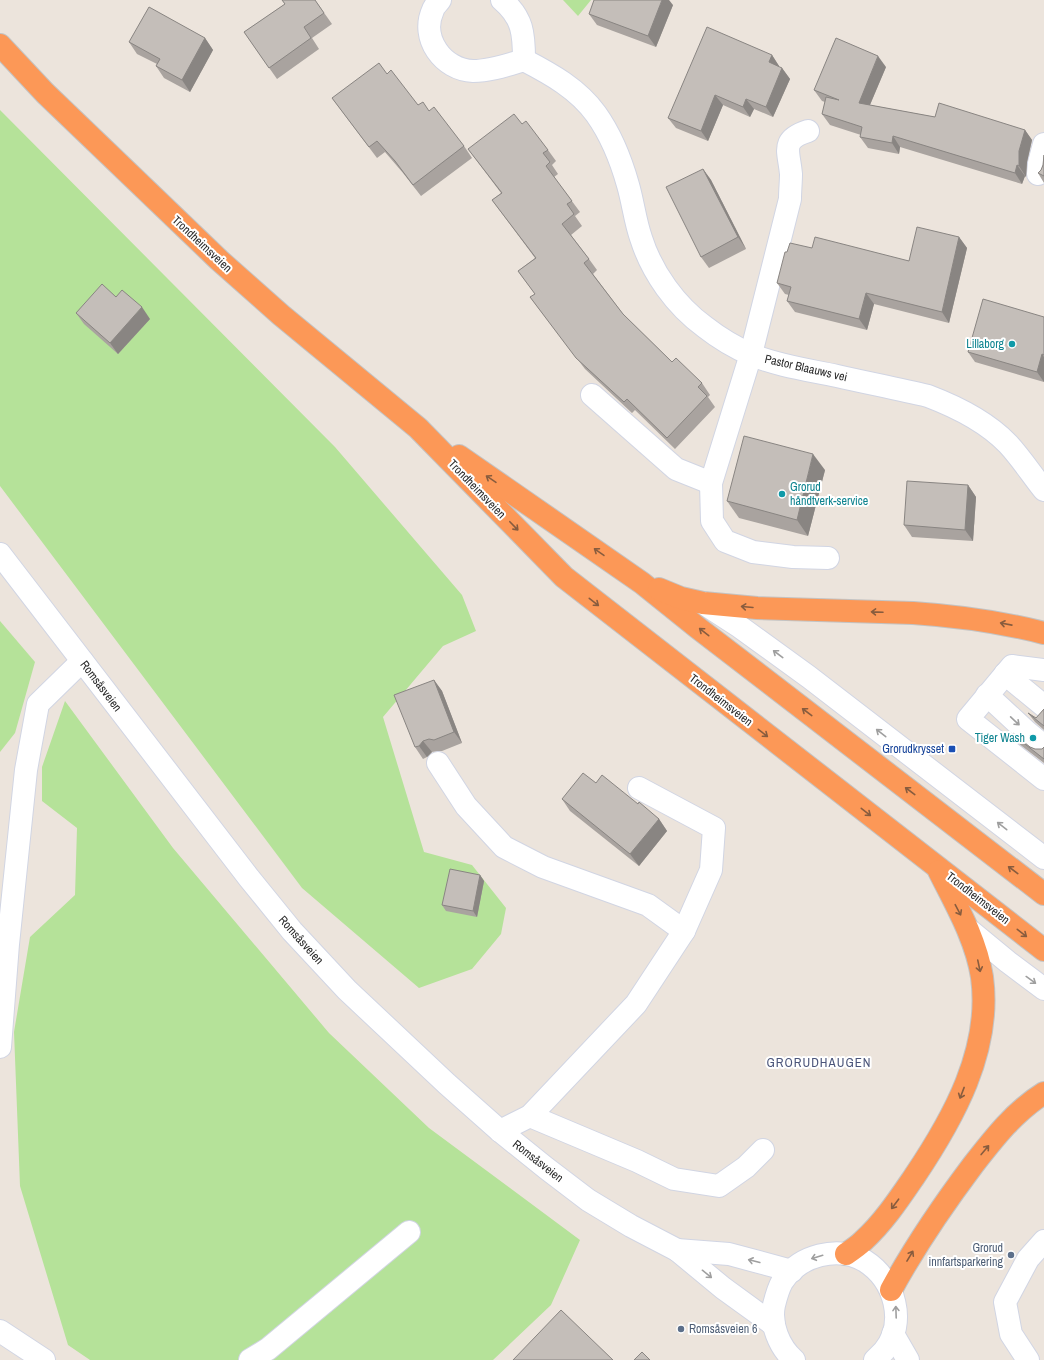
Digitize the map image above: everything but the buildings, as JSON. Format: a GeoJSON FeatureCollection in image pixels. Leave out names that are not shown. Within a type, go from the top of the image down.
{"type":"FeatureCollection","features":[{"type":"Feature","properties":{"kind":"highway","name":"Trondheimsveien"},"geometry":{"type":"LineString","coordinates":[[0,45],[45,93],[219,260],[281,315],[418,428],[642,583],[711,638],[1044,894]]}},
{"type":"Feature","properties":{"kind":"highway","name":"Trondheimsveien"},"geometry":{"type":"LineString","coordinates":[[418,428],[564,577],[634,633],[1044,950]]}},
{"type":"Feature","properties":{"kind":"highway"},"geometry":{"type":"LineString","coordinates":[[642,583],[681,598],[704,603],[757,608],[939,615],[1006,624],[1044,633]]}},
{"type":"Feature","properties":{"kind":"highway"},"geometry":{"type":"LineString","coordinates":[[846,1254],[863,1241],[884,1218],[929,1154],[956,1107],[974,1062],[982,1026],[982,977],[968,929],[937,866]]}},
{"type":"Feature","properties":{"kind":"highway"},"geometry":{"type":"LineString","coordinates":[[891,1290],[915,1247],[936,1215],[975,1162],[1014,1116],[1029,1102],[1044,1093]]}},
{"type":"Feature","properties":{"kind":"street"},"geometry":{"type":"LineString","coordinates":[[440,0],[433,8],[429,20],[429,32],[432,43],[443,59],[456,67],[471,71],[499,68],[524,60],[524,43],[520,23],[510,7],[502,0]]}},
{"type":"Feature","properties":{"kind":"street","name":"Pastor Blaauws vei"},"geometry":{"type":"LineString","coordinates":[[524,60],[552,75],[578,94],[595,113],[607,132],[620,159],[641,238],[650,262],[666,287],[683,308],[704,327],[724,340],[751,354],[778,364],[928,396],[952,405],[990,428],[1007,443],[1044,490]]}},
{"type":"Feature","properties":{"kind":"street"},"geometry":{"type":"LineString","coordinates":[[808,131],[793,138],[788,146],[790,199],[751,354],[711,483],[712,521],[725,541],[753,552],[793,558],[828,558]]}},
{"type":"Feature","properties":{"kind":"street"},"geometry":{"type":"LineString","coordinates":[[1038,174],[1044,144]]}},
{"type":"Feature","properties":{"kind":"street"},"geometry":{"type":"LineString","coordinates":[[592,395],[676,469],[711,483]]}},
{"type":"Feature","properties":{"kind":"street","name":"Romsåsveien"},"geometry":{"type":"LineString","coordinates":[[0,554],[239,865],[292,931],[347,990],[402,1043],[500,1131],[546,1168],[588,1200],[631,1226],[676,1250],[774,1325]]}},
{"type":"Feature","properties":{"kind":"street"},"geometry":{"type":"LineString","coordinates":[[704,603],[809,677],[1044,858]]}},
{"type":"Feature","properties":{"kind":"street"},"geometry":{"type":"LineString","coordinates":[[0,1047],[8,944],[26,770],[38,704],[82,661]]}},
{"type":"Feature","properties":{"kind":"street"},"geometry":{"type":"LineString","coordinates":[[1044,670],[1012,666],[968,719],[1044,779]]}},
{"type":"Feature","properties":{"kind":"street"},"geometry":{"type":"LineString","coordinates":[[1005,674],[1044,706]]}},
{"type":"Feature","properties":{"kind":"street"},"geometry":{"type":"LineString","coordinates":[[987,695],[1044,746]]}},
{"type":"Feature","properties":{"kind":"street"},"geometry":{"type":"LineString","coordinates":[[438,763],[466,806],[504,847],[543,867],[648,905],[684,931]]}},
{"type":"Feature","properties":{"kind":"street"},"geometry":{"type":"LineString","coordinates":[[500,1131],[530,1116],[636,1004],[684,931],[711,870],[714,828],[639,788]]}},
{"type":"Feature","properties":{"kind":"street"},"geometry":{"type":"LineString","coordinates":[[968,929],[1044,989]]}},
{"type":"Feature","properties":{"kind":"street"},"geometry":{"type":"LineString","coordinates":[[530,1116],[638,1162],[674,1180],[719,1186],[746,1167],[763,1150]]}},
{"type":"Feature","properties":{"kind":"street"},"geometry":{"type":"LineString","coordinates":[[250,1360],[268,1349],[408,1232]]}},
{"type":"Feature","properties":{"kind":"street"},"geometry":{"type":"LineString","coordinates":[[1028,1360],[1011,1334],[1005,1302],[1028,1259],[1044,1241]]}},
{"type":"Feature","properties":{"kind":"street","name":"Romsåsveien"},"geometry":{"type":"LineString","coordinates":[[676,1250],[729,1254],[792,1271]]}},
{"type":"Feature","properties":{"kind":"street"},"geometry":{"type":"LineString","coordinates":[[794,1360],[780,1343],[774,1325],[773,1310],[776,1296],[782,1282],[792,1271],[804,1262],[817,1256],[831,1253],[846,1254],[865,1261],[880,1274],[891,1290],[896,1305],[896,1320],[893,1334],[884,1351],[875,1360]]}},
{"type":"Feature","properties":{"kind":"street"},"geometry":{"type":"LineString","coordinates":[[0,1331],[44,1360]]}},
{"type":"Feature","properties":{"kind":"street"},"geometry":{"type":"LineString","coordinates":[[893,1334],[908,1360]]}},
{"type":"Feature","properties":{"kind":"green space"},"geometry":{"type":"Polygon","coordinates":[[[563,0],[591,0],[578,16],[563,0]]]}},
{"type":"Feature","properties":{"kind":"green space"},"geometry":{"type":"Polygon","coordinates":[[[0,110],[335,447],[462,595],[476,631],[443,646],[383,717],[424,852],[472,865],[506,908],[501,934],[472,969],[419,988],[302,888],[0,486],[0,110]]]}},
{"type":"Feature","properties":{"kind":"green space"},"geometry":{"type":"Polygon","coordinates":[[[0,621],[35,662],[15,733],[0,752],[0,621]]]}},
{"type":"Feature","properties":{"kind":"green space"},"geometry":{"type":"Polygon","coordinates":[[[65,701],[173,848],[329,1033],[429,1128],[580,1240],[551,1305],[493,1360],[90,1360],[68,1345],[20,1186],[14,1032],[30,937],[75,895],[77,828],[42,801],[42,767],[65,701]]]}},
{"type":"Feature","properties":{"kind":"place","name":"Lillaborg"},"geometry":{"type":"Point","coordinates":[1012,344]}},
{"type":"Feature","properties":{"kind":"place","name":"Grorud håndtverk-service"},"geometry":{"type":"Point","coordinates":[782,494]}},
{"type":"Feature","properties":{"kind":"place","name":"Tiger Wash"},"geometry":{"type":"Point","coordinates":[1033,738]}},
{"type":"Feature","properties":{"kind":"place","name":"Grorudkrysset"},"geometry":{"type":"Point","coordinates":[952,749]}},
{"type":"Feature","properties":{"kind":"place","name":"Grorud innfartsparkering"},"geometry":{"type":"Point","coordinates":[1011,1255]}},
{"type":"Feature","properties":{"kind":"place","name":"Romsåsveien 6"},"geometry":{"type":"Point","coordinates":[681,1329]}},
{"type":"Feature","properties":{"kind":"district","name":"GRORUDHAUGEN"},"geometry":{"type":"Point","coordinates":[819,1062]}}]}
